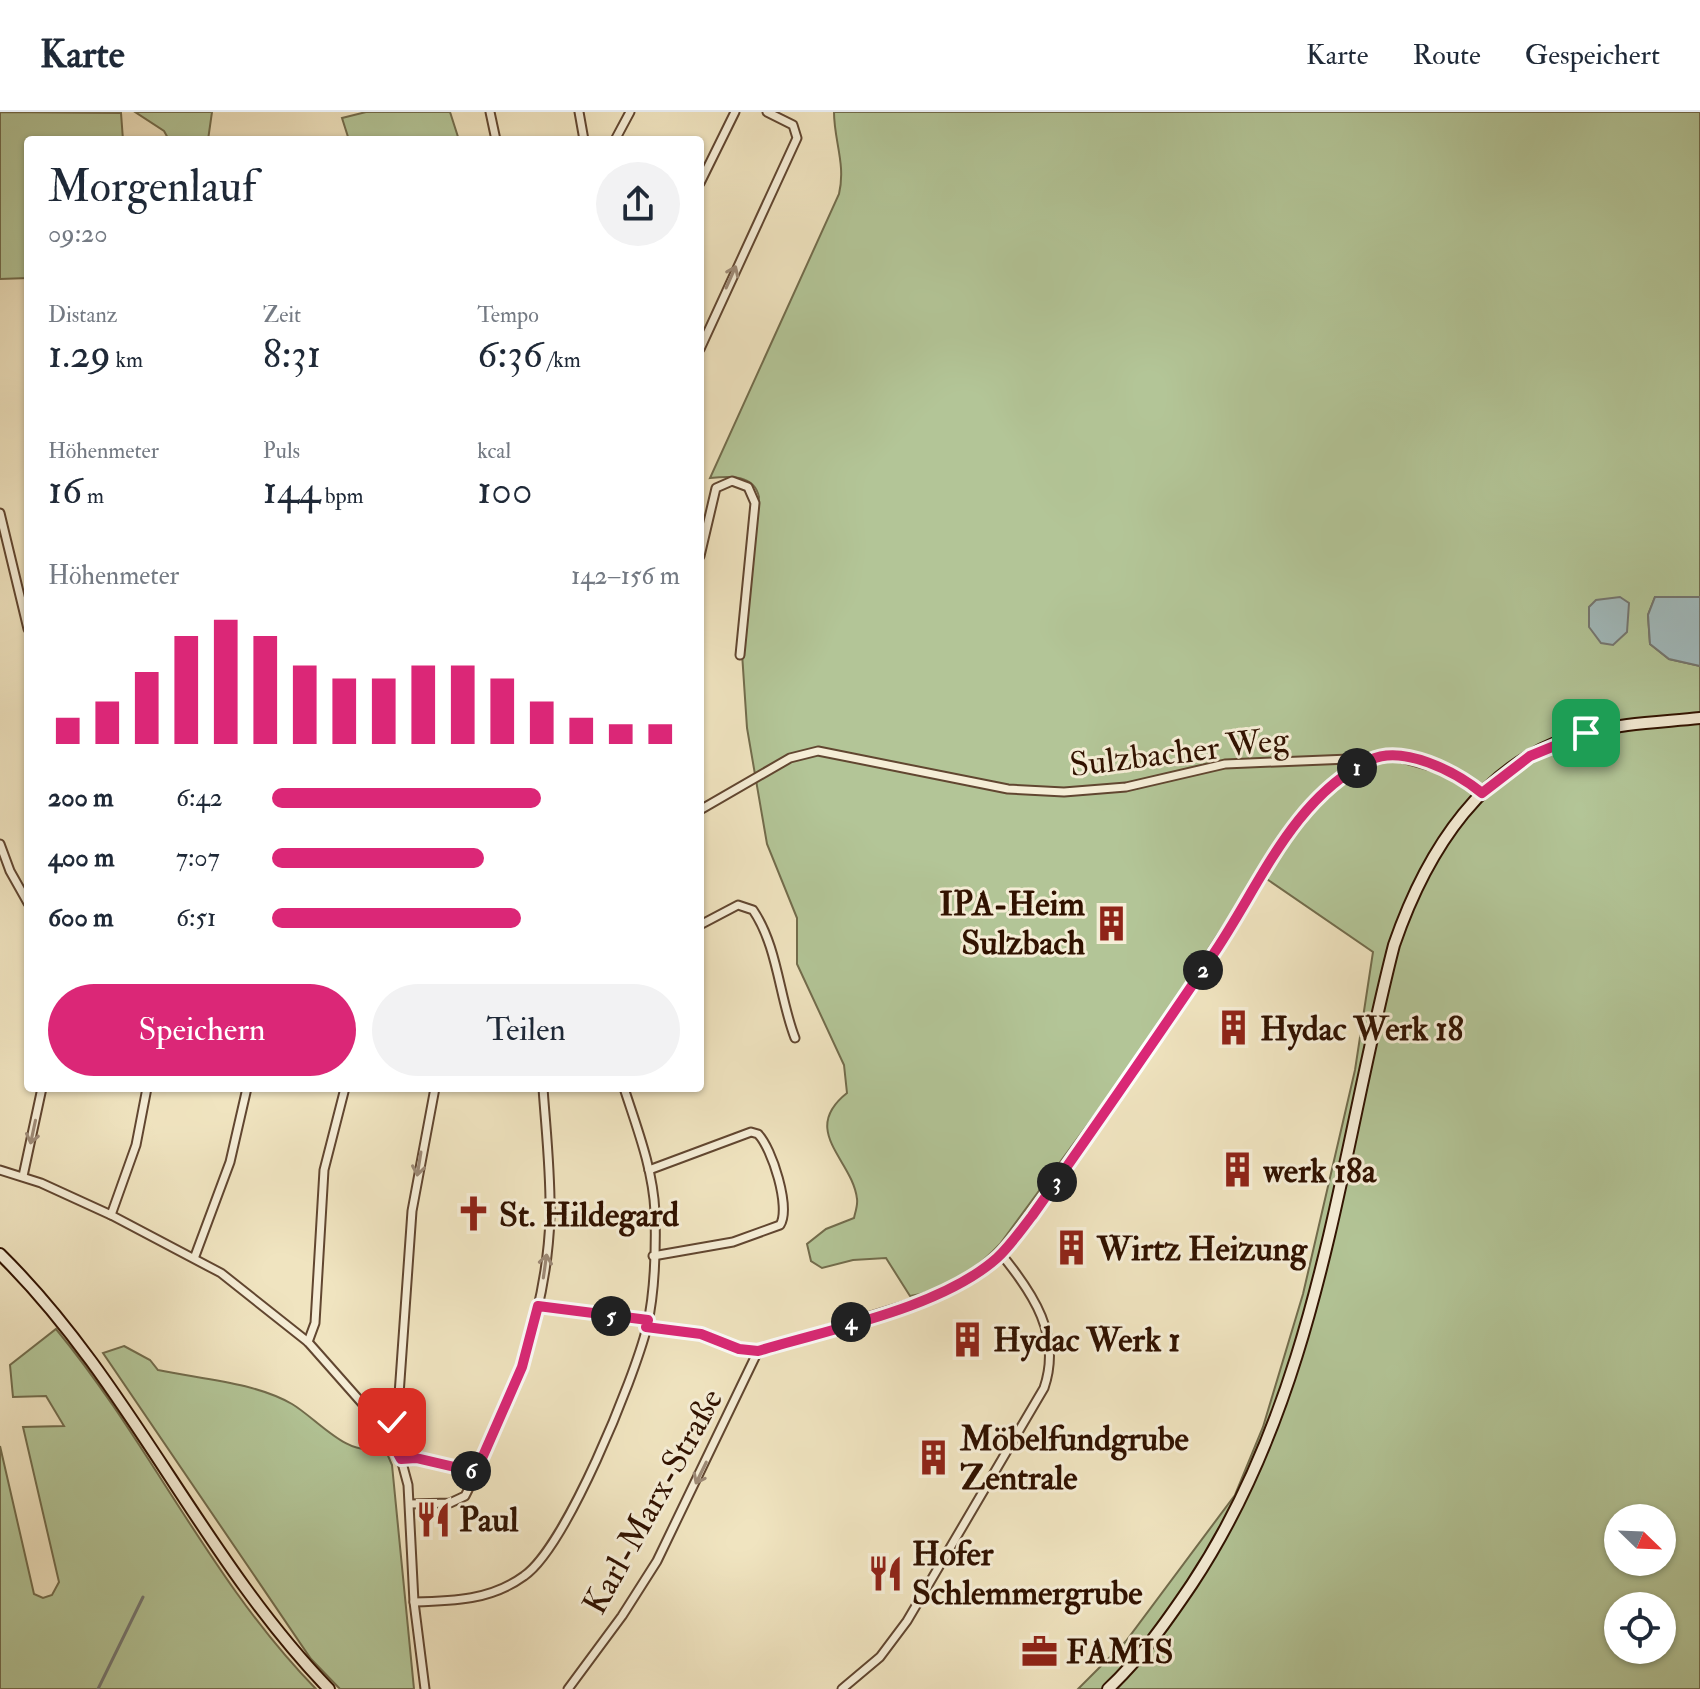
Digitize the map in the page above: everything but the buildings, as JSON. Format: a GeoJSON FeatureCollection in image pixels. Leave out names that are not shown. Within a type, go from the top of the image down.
{"type":"FeatureCollection","features":[{"type":"Feature","properties":{"kind":"main road"},"geometry":{"type":"LineString","coordinates":[[1108,1689],[1152,1641],[1211,1555],[1261,1455],[1302,1345],[1325,1260],[1394,945],[1412,897],[1436,850],[1482,793],[1530,756],[1565,739],[1615,727],[1700,718]]}},
{"type":"Feature","properties":{"kind":"main road"},"geometry":{"type":"LineString","coordinates":[[0,1254],[95,1366],[240,1579],[300,1659],[329,1689]]}},
{"type":"Feature","properties":{"kind":"street"},"geometry":{"type":"LineString","coordinates":[[490,112],[495,136]]}},
{"type":"Feature","properties":{"kind":"street"},"geometry":{"type":"LineString","coordinates":[[579,112],[583,136]]}},
{"type":"Feature","properties":{"kind":"street"},"geometry":{"type":"LineString","coordinates":[[617,136],[630,112]]}},
{"type":"Feature","properties":{"kind":"street"},"geometry":{"type":"LineString","coordinates":[[704,175],[735,112]]}},
{"type":"Feature","properties":{"kind":"street"},"geometry":{"type":"LineString","coordinates":[[704,340],[752,229],[796,142],[796,129],[767,112]]}},
{"type":"Feature","properties":{"kind":"street"},"geometry":{"type":"LineString","coordinates":[[704,539],[716,488],[724,482],[741,482],[752,492],[755,503],[740,655]]}},
{"type":"Feature","properties":{"kind":"street"},"geometry":{"type":"LineString","coordinates":[[0,513],[24,612]]}},
{"type":"Feature","properties":{"kind":"street","name":"Sulzbacher Weg"},"geometry":{"type":"LineString","coordinates":[[704,808],[790,758],[818,751],[1008,789],[1064,792],[1126,787],[1225,764],[1398,757],[1426,763],[1457,776],[1482,793]]}},
{"type":"Feature","properties":{"kind":"street"},"geometry":{"type":"LineString","coordinates":[[538,1306],[701,1334],[739,1349],[758,1351],[935,1296],[980,1271],[1001,1254],[1032,1216],[1188,992],[1294,823],[1337,782],[1373,758]]}},
{"type":"Feature","properties":{"kind":"street"},"geometry":{"type":"LineString","coordinates":[[0,844],[24,896]]}},
{"type":"Feature","properties":{"kind":"street"},"geometry":{"type":"LineString","coordinates":[[704,923],[738,905],[753,910],[766,934],[780,997],[795,1038]]}},
{"type":"Feature","properties":{"kind":"street"},"geometry":{"type":"LineString","coordinates":[[23,1176],[41,1092]]}},
{"type":"Feature","properties":{"kind":"street"},"geometry":{"type":"LineString","coordinates":[[111,1215],[136,1145],[146,1092]]}},
{"type":"Feature","properties":{"kind":"street"},"geometry":{"type":"LineString","coordinates":[[195,1256],[230,1162],[246,1092]]}},
{"type":"Feature","properties":{"kind":"street"},"geometry":{"type":"LineString","coordinates":[[308,1342],[315,1323],[324,1170],[344,1092]]}},
{"type":"Feature","properties":{"kind":"street"},"geometry":{"type":"LineString","coordinates":[[384,1428],[392,1422],[398,1409],[412,1211],[434,1092]]}},
{"type":"Feature","properties":{"kind":"street"},"geometry":{"type":"LineString","coordinates":[[410,1504],[460,1500],[476,1472],[522,1367],[538,1306],[550,1217],[543,1092]]}},
{"type":"Feature","properties":{"kind":"street"},"geometry":{"type":"LineString","coordinates":[[414,1602],[469,1599],[490,1594],[527,1574],[540,1562],[572,1511],[628,1382],[647,1323],[655,1211],[649,1170],[625,1092]]}},
{"type":"Feature","properties":{"kind":"street"},"geometry":{"type":"LineString","coordinates":[[649,1170],[751,1132],[758,1134],[777,1175],[785,1214],[780,1225],[733,1242],[653,1256]]}},
{"type":"Feature","properties":{"kind":"street"},"geometry":{"type":"LineString","coordinates":[[0,1170],[23,1176],[195,1256],[308,1342],[384,1428],[401,1459],[410,1504],[414,1602],[425,1689]]}},
{"type":"Feature","properties":{"kind":"street"},"geometry":{"type":"LineString","coordinates":[[842,1689],[880,1657],[907,1621],[1044,1388],[1051,1357],[1044,1319],[1001,1254]]}},
{"type":"Feature","properties":{"kind":"street","name":"Karl-Marx-Straße"},"geometry":{"type":"LineString","coordinates":[[568,1689],[622,1616],[657,1561],[758,1351]]}},
{"type":"Feature","properties":{"kind":"street"},"geometry":{"type":"LineString","coordinates":[[401,1459],[416,1458],[476,1472]]}},
{"type":"Feature","properties":{"kind":"green space"},"geometry":{"type":"Polygon","coordinates":[[[0,112],[121,113],[123,136],[24,136],[24,278],[0,279],[0,112]]]}},
{"type":"Feature","properties":{"kind":"green space"},"geometry":{"type":"Polygon","coordinates":[[[135,112],[212,112],[209,136],[167,136],[135,112]]]}},
{"type":"Feature","properties":{"kind":"green space"},"geometry":{"type":"Polygon","coordinates":[[[366,112],[450,112],[458,136],[348,136],[342,118],[366,112]]]}},
{"type":"Feature","properties":{"kind":"green space"},"geometry":{"type":"Polygon","coordinates":[[[834,112],[1700,112],[1700,597],[1655,597],[1648,615],[1650,644],[1669,659],[1700,666],[1700,1689],[1078,1689],[1126,1641],[1235,1495],[1263,1427],[1303,1294],[1355,1070],[1373,952],[1258,873],[1138,1056],[1000,1244],[981,1262],[947,1284],[910,1296],[886,1258],[853,1260],[822,1268],[811,1261],[807,1244],[826,1229],[854,1218],[857,1206],[853,1185],[828,1133],[828,1120],[833,1107],[847,1093],[844,1065],[797,964],[797,918],[767,844],[747,728],[742,653],[759,497],[747,480],[710,478],[839,194],[840,163],[834,112]]]}},
{"type":"Feature","properties":{"kind":"green space"},"geometry":{"type":"Polygon","coordinates":[[[56,1329],[122,1418],[245,1604],[316,1689],[0,1689],[0,1446],[34,1594],[43,1598],[52,1595],[59,1582],[23,1427],[64,1426],[46,1396],[13,1397],[10,1365],[56,1329]]]}},
{"type":"Feature","properties":{"kind":"green space"},"geometry":{"type":"Polygon","coordinates":[[[124,1346],[150,1360],[158,1370],[261,1391],[292,1404],[344,1442],[355,1447],[377,1447],[386,1451],[392,1465],[414,1689],[340,1689],[311,1659],[103,1353],[124,1346]]]}},
{"type":"Feature","properties":{"kind":"water"},"geometry":{"type":"Polygon","coordinates":[[[1620,597],[1629,603],[1627,632],[1613,645],[1601,643],[1589,627],[1589,607],[1596,600],[1620,597]]]}},
{"type":"Feature","properties":{"kind":"water"},"geometry":{"type":"Polygon","coordinates":[[[1655,597],[1700,597],[1700,666],[1669,659],[1650,644],[1648,615],[1655,597]]]}},
{"type":"Feature","properties":{"kind":"waterway"},"geometry":{"type":"LineString","coordinates":[[98,1689],[143,1597]]}},
{"type":"Feature","properties":{"kind":"place","name":"IPA-Heim Sulzbach"},"geometry":{"type":"Point","coordinates":[1111,923]}},
{"type":"Feature","properties":{"kind":"place","name":"Hydac Werk 18"},"geometry":{"type":"Point","coordinates":[1234,1028]}},
{"type":"Feature","properties":{"kind":"place","name":"werk 18a"},"geometry":{"type":"Point","coordinates":[1237,1170]}},
{"type":"Feature","properties":{"kind":"place","name":"St. Hildegard"},"geometry":{"type":"Point","coordinates":[473,1214]}},
{"type":"Feature","properties":{"kind":"place","name":"Wirtz Heizung"},"geometry":{"type":"Point","coordinates":[1071,1248]}},
{"type":"Feature","properties":{"kind":"place","name":"Hydac Werk 1"},"geometry":{"type":"Point","coordinates":[967,1339]}},
{"type":"Feature","properties":{"kind":"place","name":"Möbelfundgrube Zentrale"},"geometry":{"type":"Point","coordinates":[934,1458]}},
{"type":"Feature","properties":{"kind":"place","name":"Paul"},"geometry":{"type":"Point","coordinates":[433,1519]}},
{"type":"Feature","properties":{"kind":"place","name":"Hofer Schlemmergrube"},"geometry":{"type":"Point","coordinates":[886,1573]}},
{"type":"Feature","properties":{"kind":"place","name":"FAMIS"},"geometry":{"type":"Point","coordinates":[1040,1651]}},
{"type":"Feature","properties":{"kind":"route"},"geometry":{"type":"LineString","coordinates":[[392,1422],[384,1428],[401,1459],[416,1458],[476,1472],[522,1367],[538,1306],[648,1320],[646,1327],[701,1334],[739,1349],[758,1351],[903,1307],[959,1285],[998,1258],[1032,1216],[1233,926],[1282,841],[1309,806],[1373,758],[1414,759],[1457,776],[1482,793],[1530,756],[1565,739],[1586,733]]}}]}
